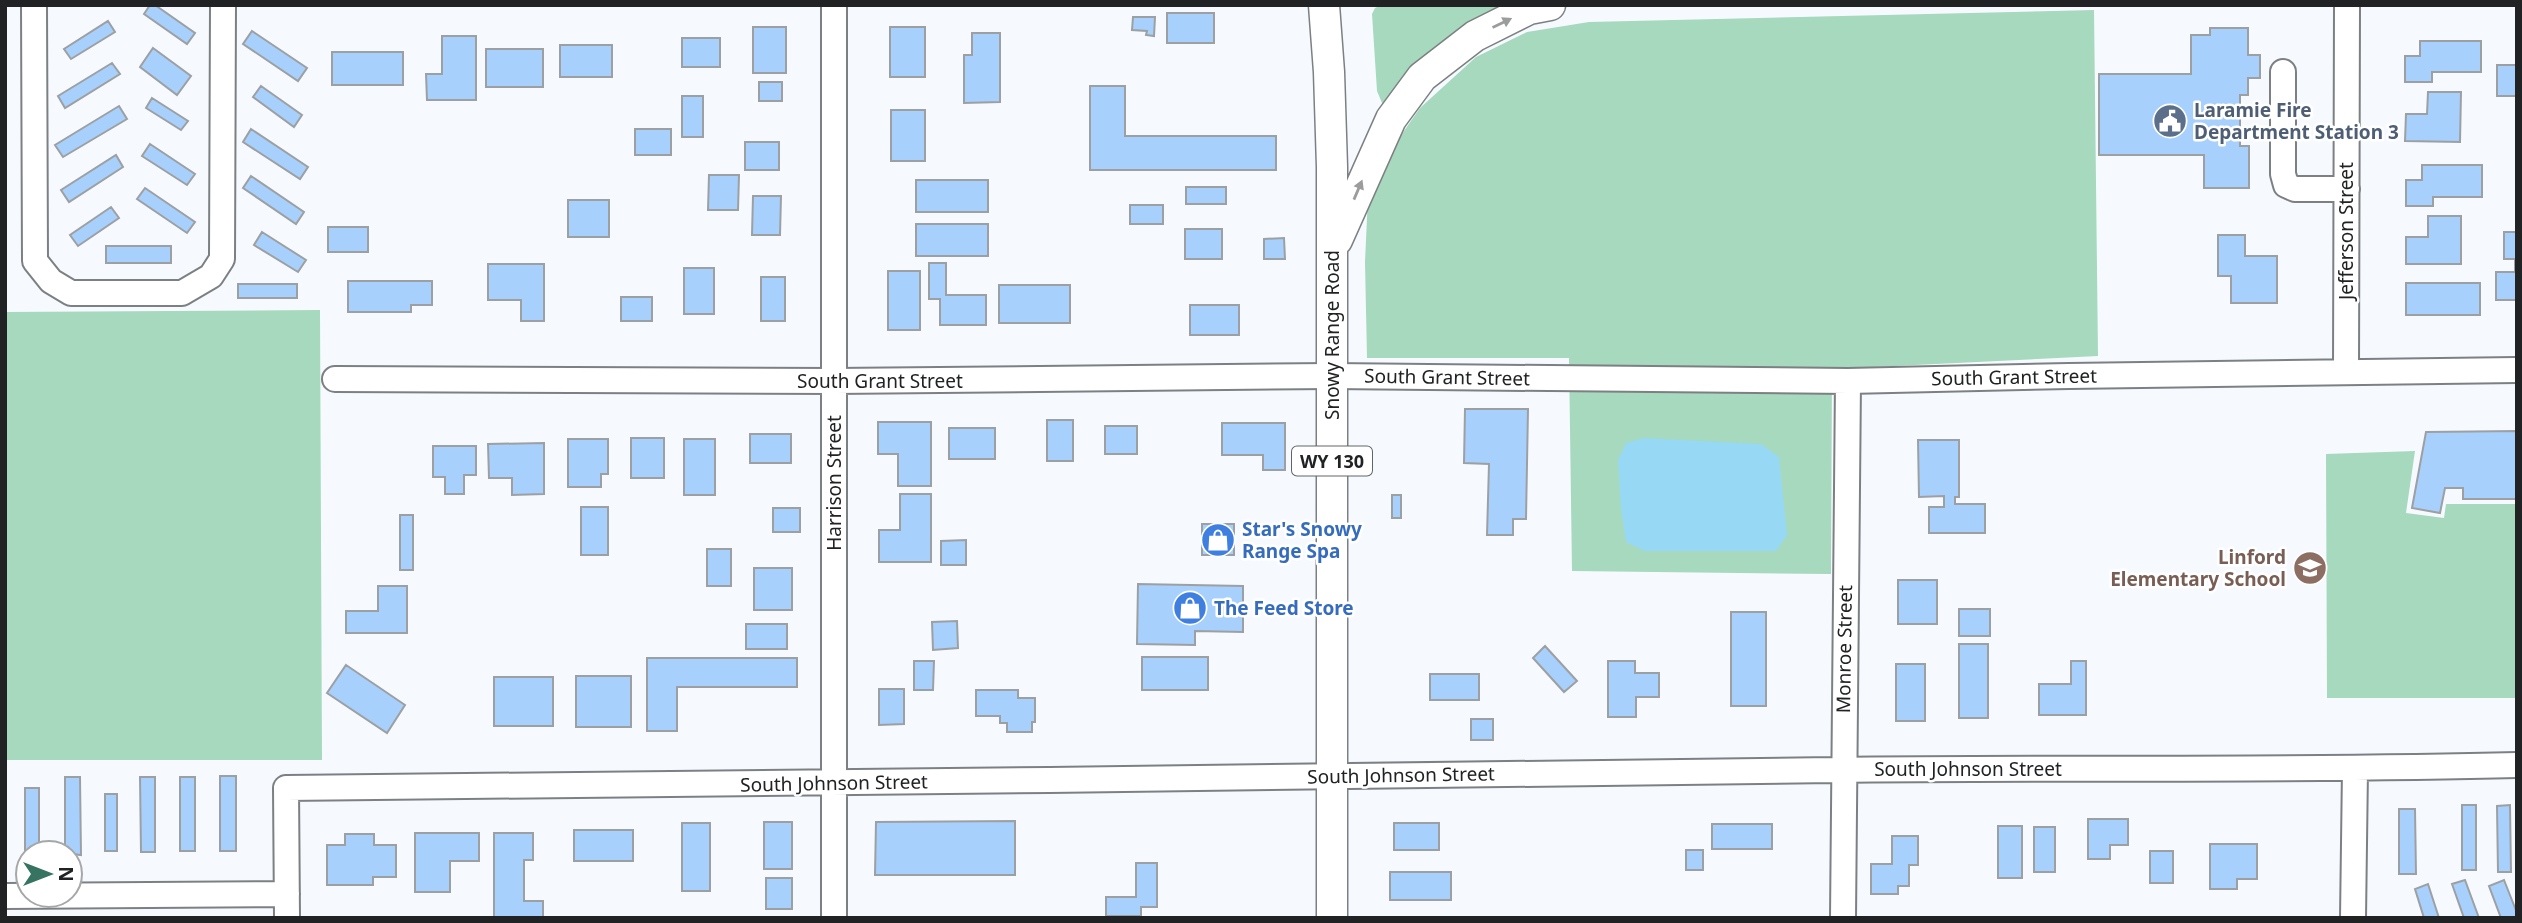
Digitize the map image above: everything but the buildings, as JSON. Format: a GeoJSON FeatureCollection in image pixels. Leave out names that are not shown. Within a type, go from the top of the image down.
{"type":"FeatureCollection","features":[{"type":"Feature","properties":{"kind":"main road","name":"Snowy Range Road"},"geometry":{"type":"LineString","coordinates":[[1324,5],[1329,72],[1332,253],[1332,918]]}},
{"type":"Feature","properties":{"kind":"main road","name":"WY 130"},"geometry":{"type":"LineString","coordinates":[[1332,253],[1391,119],[1422,77],[1475,36],[1529,9],[1550,5]]}},
{"type":"Feature","properties":{"kind":"street"},"geometry":{"type":"LineString","coordinates":[[34,5],[35,261],[51,281],[71,293],[182,293],[211,276],[222,259],[223,5]]}},
{"type":"Feature","properties":{"kind":"street","name":"Harrison Street"},"geometry":{"type":"LineString","coordinates":[[834,5],[834,918]]}},
{"type":"Feature","properties":{"kind":"street","name":"Jefferson Street"},"geometry":{"type":"LineString","coordinates":[[2346,372],[2347,5]]}},
{"type":"Feature","properties":{"kind":"street"},"geometry":{"type":"LineString","coordinates":[[2283,72],[2283,174],[2286,185],[2295,189],[2347,189]]}},
{"type":"Feature","properties":{"kind":"street","name":"South Grant Street"},"geometry":{"type":"LineString","coordinates":[[335,379],[835,382],[1332,376],[1848,381],[2517,370]]}},
{"type":"Feature","properties":{"kind":"street","name":"Monroe Street"},"geometry":{"type":"LineString","coordinates":[[1843,918],[1848,381]]}},
{"type":"Feature","properties":{"kind":"street","name":"South Johnson Street"},"geometry":{"type":"LineString","coordinates":[[287,906],[286,788],[1843,769],[2355,769],[2517,765]]}},
{"type":"Feature","properties":{"kind":"street"},"geometry":{"type":"LineString","coordinates":[[2353,918],[2355,769]]}},
{"type":"Feature","properties":{"kind":"street"},"geometry":{"type":"LineString","coordinates":[[5,896],[287,906]]}},
{"type":"Feature","properties":{"kind":"green space"},"geometry":{"type":"Polygon","coordinates":[[[1381,5],[1528,5],[1385,105],[1377,91],[1372,14],[1375,8],[1381,5]]]}},
{"type":"Feature","properties":{"kind":"green space"},"geometry":{"type":"Polygon","coordinates":[[[2094,10],[2098,356],[1832,369],[1831,574],[1572,571],[1569,358],[1367,358],[1365,262],[1368,196],[1381,164],[1420,108],[1476,57],[1527,32],[1589,22],[2094,10]]]}},
{"type":"Feature","properties":{"kind":"green space"},"geometry":{"type":"Polygon","coordinates":[[[320,310],[322,760],[5,760],[5,312],[320,310]]]}},
{"type":"Feature","properties":{"kind":"green space"},"geometry":{"type":"Polygon","coordinates":[[[2415,451],[2406,513],[2444,518],[2446,504],[2517,504],[2517,698],[2327,698],[2326,454],[2415,451]]]}},
{"type":"Feature","properties":{"kind":"water"},"geometry":{"type":"Polygon","coordinates":[[[1644,438],[1761,444],[1779,457],[1787,535],[1776,551],[1645,551],[1626,542],[1618,460],[1626,443],[1644,438]]]}},
{"type":"Feature","properties":{"kind":"place","name":"Laramie Fire Department Station 3"},"geometry":{"type":"Point","coordinates":[2170,121]}},
{"type":"Feature","properties":{"kind":"place","name":"Star's Snowy Range Spa"},"geometry":{"type":"Point","coordinates":[1218,540]}},
{"type":"Feature","properties":{"kind":"place","name":"Linford Elementary School"},"geometry":{"type":"Point","coordinates":[2310,568]}},
{"type":"Feature","properties":{"kind":"place","name":"The Feed Store"},"geometry":{"type":"Point","coordinates":[1190,608]}}]}
